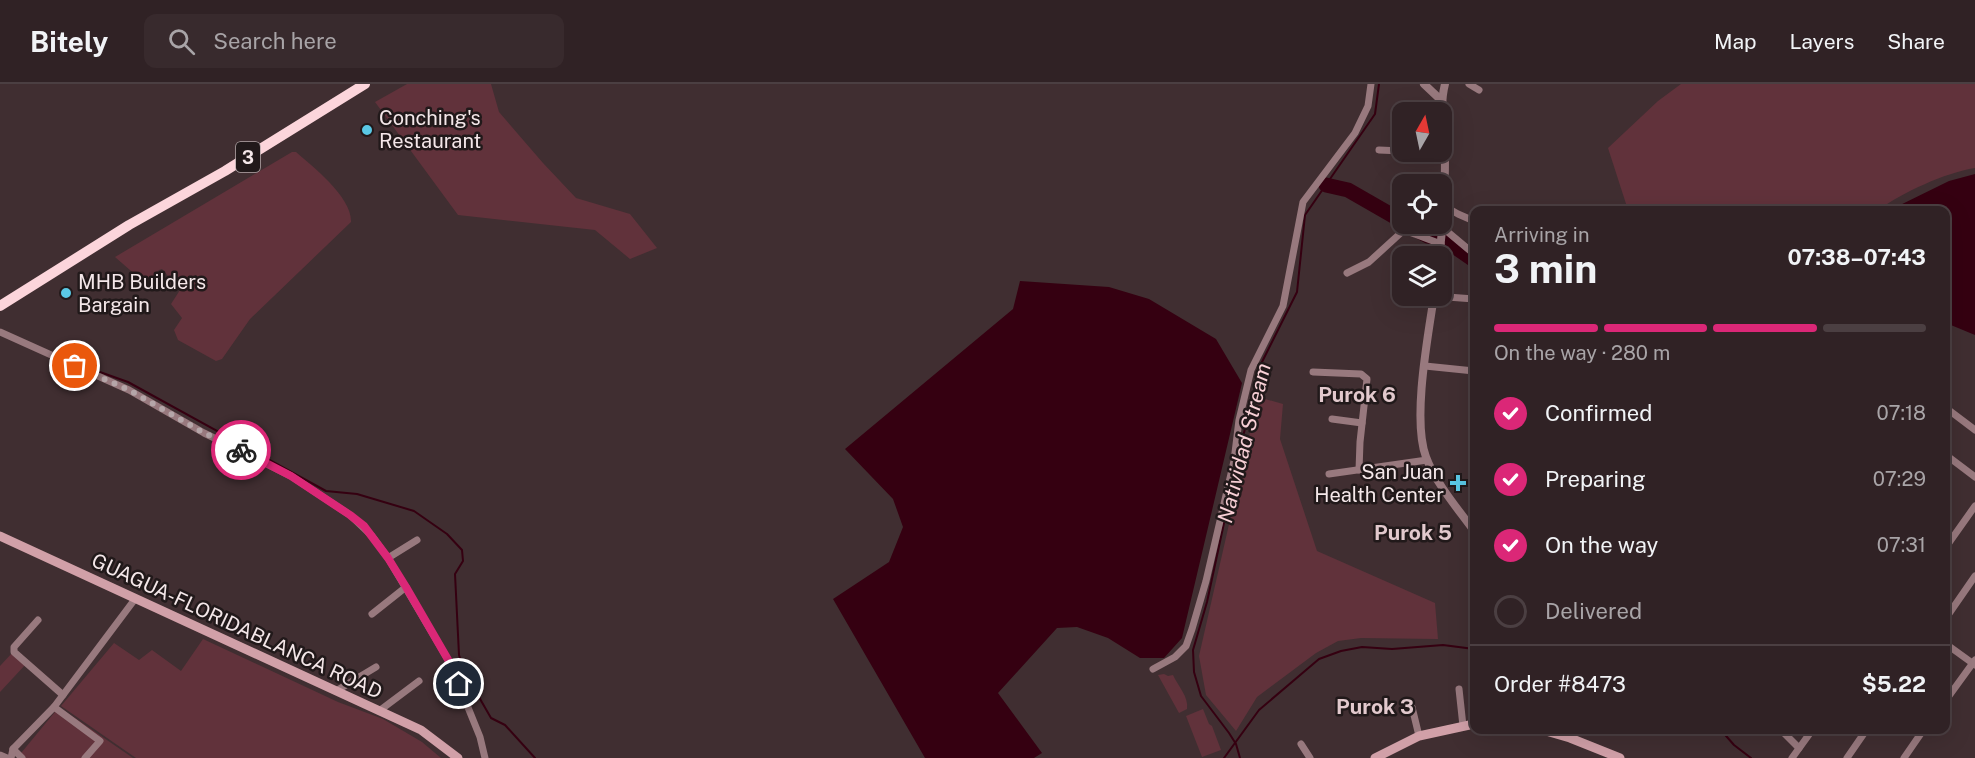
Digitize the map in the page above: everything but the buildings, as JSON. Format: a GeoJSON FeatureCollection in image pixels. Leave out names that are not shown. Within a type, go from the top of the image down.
{"type":"FeatureCollection","features":[{"type":"Feature","properties":{"kind":"highway","name":"3"},"geometry":{"type":"LineString","coordinates":[[0,306],[129,225],[225,171],[365,84]]}},
{"type":"Feature","properties":{"kind":"main road","name":"GUAGUA-FLORIDABLANCA ROAD"},"geometry":{"type":"LineString","coordinates":[[0,536],[421,730],[456,756]]}},
{"type":"Feature","properties":{"kind":"main road"},"geometry":{"type":"LineString","coordinates":[[1375,758],[1392,754],[1419,736],[1470,725]]}},
{"type":"Feature","properties":{"kind":"main road"},"geometry":{"type":"LineString","coordinates":[[1556,734],[1620,758]]}},
{"type":"Feature","properties":{"kind":"street"},"geometry":{"type":"LineString","coordinates":[[1154,669],[1175,657],[1186,646],[1192,629],[1229,483],[1239,420],[1251,370],[1283,306],[1303,202],[1355,133],[1368,106],[1371,84]]}},
{"type":"Feature","properties":{"kind":"street"},"geometry":{"type":"LineString","coordinates":[[1424,84],[1442,101]]}},
{"type":"Feature","properties":{"kind":"street"},"geometry":{"type":"LineString","coordinates":[[1442,101],[1445,84]]}},
{"type":"Feature","properties":{"kind":"street"},"geometry":{"type":"LineString","coordinates":[[1469,84],[1479,90]]}},
{"type":"Feature","properties":{"kind":"street"},"geometry":{"type":"LineString","coordinates":[[1379,150],[1392,151]]}},
{"type":"Feature","properties":{"kind":"street"},"geometry":{"type":"LineString","coordinates":[[1452,211],[1470,219]]}},
{"type":"Feature","properties":{"kind":"street"},"geometry":{"type":"LineString","coordinates":[[1347,273],[1369,262],[1404,230],[1442,236],[1470,252]]}},
{"type":"Feature","properties":{"kind":"street"},"geometry":{"type":"LineString","coordinates":[[1440,246],[1442,236]]}},
{"type":"Feature","properties":{"kind":"street"},"geometry":{"type":"LineString","coordinates":[[1452,297],[1470,299]]}},
{"type":"Feature","properties":{"kind":"street"},"geometry":{"type":"LineString","coordinates":[[1433,306],[1420,424],[1423,448],[1427,460],[1470,525]]}},
{"type":"Feature","properties":{"kind":"street"},"geometry":{"type":"LineString","coordinates":[[0,332],[129,390],[204,433],[291,476],[350,515],[372,536],[388,558],[450,663],[480,736],[485,758]]}},
{"type":"Feature","properties":{"kind":"street"},"geometry":{"type":"LineString","coordinates":[[1425,366],[1470,371]]}},
{"type":"Feature","properties":{"kind":"street"},"geometry":{"type":"LineString","coordinates":[[1313,372],[1365,376],[1367,382],[1359,470]]}},
{"type":"Feature","properties":{"kind":"street"},"geometry":{"type":"LineString","coordinates":[[1950,411],[1975,430]]}},
{"type":"Feature","properties":{"kind":"street"},"geometry":{"type":"LineString","coordinates":[[1332,419],[1362,423]]}},
{"type":"Feature","properties":{"kind":"street"},"geometry":{"type":"LineString","coordinates":[[1950,458],[1975,477]]}},
{"type":"Feature","properties":{"kind":"street"},"geometry":{"type":"LineString","coordinates":[[1329,474],[1427,460]]}},
{"type":"Feature","properties":{"kind":"street"},"geometry":{"type":"LineString","coordinates":[[1950,541],[1975,506]]}},
{"type":"Feature","properties":{"kind":"street"},"geometry":{"type":"LineString","coordinates":[[388,558],[417,540]]}},
{"type":"Feature","properties":{"kind":"street"},"geometry":{"type":"LineString","coordinates":[[1950,612],[1975,576]]}},
{"type":"Feature","properties":{"kind":"street"},"geometry":{"type":"LineString","coordinates":[[372,614],[406,587]]}},
{"type":"Feature","properties":{"kind":"street"},"geometry":{"type":"LineString","coordinates":[[0,755],[9,758],[13,749],[54,707],[135,599]]}},
{"type":"Feature","properties":{"kind":"street"},"geometry":{"type":"LineString","coordinates":[[38,620],[14,647],[14,652],[63,695]]}},
{"type":"Feature","properties":{"kind":"street"},"geometry":{"type":"LineString","coordinates":[[1950,647],[1974,663],[1950,695]]}},
{"type":"Feature","properties":{"kind":"street"},"geometry":{"type":"LineString","coordinates":[[336,691],[376,667]]}},
{"type":"Feature","properties":{"kind":"street"},"geometry":{"type":"LineString","coordinates":[[379,711],[419,681]]}},
{"type":"Feature","properties":{"kind":"street"},"geometry":{"type":"LineString","coordinates":[[1459,689],[1462,726]]}},
{"type":"Feature","properties":{"kind":"street"},"geometry":{"type":"LineString","coordinates":[[54,707],[100,741],[85,758]]}},
{"type":"Feature","properties":{"kind":"street"},"geometry":{"type":"LineString","coordinates":[[1412,707],[1419,736]]}},
{"type":"Feature","properties":{"kind":"street"},"geometry":{"type":"LineString","coordinates":[[1785,734],[1799,748]]}},
{"type":"Feature","properties":{"kind":"street"},"geometry":{"type":"LineString","coordinates":[[1792,758],[1809,734]]}},
{"type":"Feature","properties":{"kind":"street"},"geometry":{"type":"LineString","coordinates":[[1847,758],[1864,734]]}},
{"type":"Feature","properties":{"kind":"street"},"geometry":{"type":"LineString","coordinates":[[1904,758],[1921,734]]}},
{"type":"Feature","properties":{"kind":"street"},"geometry":{"type":"LineString","coordinates":[[1301,744],[1310,758]]}},
{"type":"Feature","properties":{"kind":"street"},"geometry":{"type":"LineString","coordinates":[[13,749],[22,758]]}},
{"type":"Feature","properties":{"kind":"shaded area"},"geometry":{"type":"Polygon","coordinates":[[[407,84],[491,84],[499,112],[576,198],[630,214],[657,248],[630,259],[595,230],[458,215],[375,102],[407,84]]]}},
{"type":"Feature","properties":{"kind":"shaded area"},"geometry":{"type":"Polygon","coordinates":[[[1681,84],[1975,84],[1975,168],[1950,174],[1925,184],[1885,206],[1627,206],[1608,148],[1658,101],[1681,84]]]}},
{"type":"Feature","properties":{"kind":"shaded area"},"geometry":{"type":"Polygon","coordinates":[[[292,152],[296,152],[339,193],[350,212],[351,222],[250,319],[222,359],[216,361],[178,340],[174,330],[182,318],[171,304],[180,290],[162,269],[146,284],[115,257],[292,152]]]}},
{"type":"Feature","properties":{"kind":"shaded area"},"geometry":{"type":"Polygon","coordinates":[[[1975,174],[1975,335],[1950,325],[1950,206],[1898,206],[1949,181],[1975,174]]]}},
{"type":"Feature","properties":{"kind":"shaded area"},"geometry":{"type":"Polygon","coordinates":[[[1020,281],[1109,287],[1149,299],[1216,339],[1242,383],[1182,638],[1164,658],[1140,658],[1108,638],[1077,627],[1057,628],[998,693],[1042,753],[1034,758],[925,758],[833,599],[889,562],[903,527],[893,499],[845,449],[1013,309],[1020,281]]]}},
{"type":"Feature","properties":{"kind":"shaded area"},"geometry":{"type":"Polygon","coordinates":[[[1258,397],[1283,404],[1280,439],[1317,551],[1435,603],[1438,639],[1361,638],[1338,641],[1316,653],[1257,697],[1236,731],[1206,695],[1199,656],[1258,397]]]}},
{"type":"Feature","properties":{"kind":"shaded area"},"geometry":{"type":"Polygon","coordinates":[[[203,639],[338,702],[383,719],[422,742],[441,758],[136,758],[61,706],[114,643],[139,660],[152,650],[181,671],[203,639]]]}},
{"type":"Feature","properties":{"kind":"shaded area"},"geometry":{"type":"Polygon","coordinates":[[[13,652],[26,664],[0,692],[0,666],[13,652]]]}},
{"type":"Feature","properties":{"kind":"shaded area"},"geometry":{"type":"Polygon","coordinates":[[[1158,675],[1173,675],[1185,696],[1187,709],[1179,713],[1158,675]]]}},
{"type":"Feature","properties":{"kind":"shaded area"},"geometry":{"type":"Polygon","coordinates":[[[59,707],[133,758],[17,758],[59,707]]]}},
{"type":"Feature","properties":{"kind":"shaded area"},"geometry":{"type":"Polygon","coordinates":[[[1203,709],[1221,750],[1202,757],[1186,716],[1203,709]]]}},
{"type":"Feature","properties":{"kind":"waterway","name":"Natividad Stream"},"geometry":{"type":"LineString","coordinates":[[1237,461],[1261,364],[1297,292],[1305,215],[1375,114],[1379,84]]}},
{"type":"Feature","properties":{"kind":"waterway"},"geometry":{"type":"LineString","coordinates":[[1326,185],[1348,190],[1392,215]]}},
{"type":"Feature","properties":{"kind":"waterway"},"geometry":{"type":"LineString","coordinates":[[1424,234],[1442,238],[1470,257]]}},
{"type":"Feature","properties":{"kind":"waterway"},"geometry":{"type":"LineString","coordinates":[[83,366],[128,382],[326,491],[357,494],[414,511],[447,534],[462,550],[463,561],[455,574],[459,655],[464,671],[491,718],[505,725],[535,758]]}},
{"type":"Feature","properties":{"kind":"waterway","name":"Natividad Stream"},"geometry":{"type":"LineString","coordinates":[[1235,472],[1207,602],[1193,650],[1194,672],[1201,696],[1236,744],[1240,758]]}},
{"type":"Feature","properties":{"kind":"waterway"},"geometry":{"type":"LineString","coordinates":[[1224,758],[1259,710],[1319,659],[1362,647],[1392,649],[1443,645],[1470,648]]}},
{"type":"Feature","properties":{"kind":"waterway"},"geometry":{"type":"LineString","coordinates":[[1724,734],[1751,758]]}},
{"type":"Feature","properties":{"kind":"way so far"},"geometry":{"type":"LineString","coordinates":[[75,366],[129,390],[204,433],[241,450]]}},
{"type":"Feature","properties":{"kind":"place","name":"Conching's Restaurant"},"geometry":{"type":"Point","coordinates":[367,130]}},
{"type":"Feature","properties":{"kind":"place","name":"MHB Builders Bargain"},"geometry":{"type":"Point","coordinates":[66,293]}},
{"type":"Feature","properties":{"kind":"place","name":"San Juan Health Center"},"geometry":{"type":"Point","coordinates":[1458,483]}},
{"type":"Feature","properties":{"kind":"district","name":"Purok 6"},"geometry":{"type":"Point","coordinates":[1357,394]}},
{"type":"Feature","properties":{"kind":"district","name":"Purok 5"},"geometry":{"type":"Point","coordinates":[1413,532]}},
{"type":"Feature","properties":{"kind":"district","name":"Purok 3"},"geometry":{"type":"Point","coordinates":[1375,706]}},
{"type":"Feature","properties":{"kind":"route"},"geometry":{"type":"LineString","coordinates":[[241,450],[291,476],[364,526],[406,587],[450,663],[459,684]]}}]}
